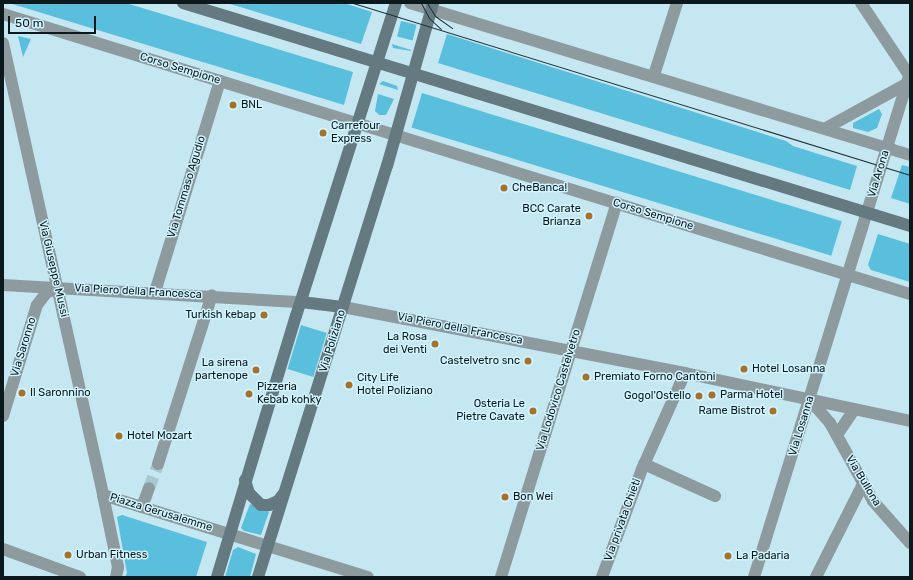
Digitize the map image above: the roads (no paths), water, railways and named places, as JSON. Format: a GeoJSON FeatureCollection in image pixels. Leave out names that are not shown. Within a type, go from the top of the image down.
{"type":"FeatureCollection","features":[{"type":"Feature","properties":{"kind":"street"},"geometry":{"type":"LineString","coordinates":[[183,3],[376,64],[636,140],[910,226]]}},
{"type":"Feature","properties":{"kind":"street"},"geometry":{"type":"LineString","coordinates":[[217,577],[245,480],[396,3]]}},
{"type":"Feature","properties":{"kind":"street"},"geometry":{"type":"LineString","coordinates":[[410,3],[432,6],[910,155]]}},
{"type":"Feature","properties":{"kind":"street"},"geometry":{"type":"LineString","coordinates":[[654,76],[677,3]]}},
{"type":"Feature","properties":{"kind":"street"},"geometry":{"type":"LineString","coordinates":[[826,128],[909,81],[861,3]]}},
{"type":"Feature","properties":{"kind":"street"},"geometry":{"type":"LineString","coordinates":[[396,136],[432,6]]}},
{"type":"Feature","properties":{"kind":"street","name":"Corso Sempione"},"geometry":{"type":"LineString","coordinates":[[3,14],[910,294]]}},
{"type":"Feature","properties":{"kind":"street","name":"Via Giuseppe Mussi"},"geometry":{"type":"LineString","coordinates":[[3,43],[103,495]]}},
{"type":"Feature","properties":{"kind":"street","name":"Via Tommaso Agudio"},"geometry":{"type":"LineString","coordinates":[[155,292],[220,81]]}},
{"type":"Feature","properties":{"kind":"street","name":"Via Arona"},"geometry":{"type":"LineString","coordinates":[[848,275],[866,213],[909,81]]}},
{"type":"Feature","properties":{"kind":"street","name":"Via Poliziano"},"geometry":{"type":"LineString","coordinates":[[268,546],[396,136]]}},
{"type":"Feature","properties":{"kind":"street","name":"Via Lodovico Castelvetro"},"geometry":{"type":"LineString","coordinates":[[501,577],[617,203]]}},
{"type":"Feature","properties":{"kind":"street","name":"Via Losanna"},"geometry":{"type":"LineString","coordinates":[[754,577],[848,275]]}},
{"type":"Feature","properties":{"kind":"street","name":"Via Piero della Francesca"},"geometry":{"type":"LineString","coordinates":[[3,285],[212,295],[343,307],[686,373],[910,422]]}},
{"type":"Feature","properties":{"kind":"street","name":"Via Saronno"},"geometry":{"type":"LineString","coordinates":[[3,416],[37,305],[46,293],[57,288]]}},
{"type":"Feature","properties":{"kind":"street"},"geometry":{"type":"LineString","coordinates":[[158,464],[212,295]]}},
{"type":"Feature","properties":{"kind":"street","name":"Via privata Chieti"},"geometry":{"type":"LineString","coordinates":[[602,577],[644,464],[686,373]]}},
{"type":"Feature","properties":{"kind":"street","name":"Via Bullona"},"geometry":{"type":"LineString","coordinates":[[810,400],[830,423],[873,501],[910,543]]}},
{"type":"Feature","properties":{"kind":"street"},"geometry":{"type":"LineString","coordinates":[[837,435],[854,410]]}},
{"type":"Feature","properties":{"kind":"street","name":"Via privata Chieti"},"geometry":{"type":"LineString","coordinates":[[644,464],[714,496]]}},
{"type":"Feature","properties":{"kind":"street"},"geometry":{"type":"LineString","coordinates":[[245,480],[249,493],[261,505],[269,505],[278,501],[286,490]]}},
{"type":"Feature","properties":{"kind":"street"},"geometry":{"type":"LineString","coordinates":[[816,577],[863,484]]}},
{"type":"Feature","properties":{"kind":"street"},"geometry":{"type":"LineString","coordinates":[[142,507],[149,488]]}},
{"type":"Feature","properties":{"kind":"street","name":"Piazza Gerusalemme"},"geometry":{"type":"LineString","coordinates":[[116,577],[118,567],[103,495],[368,577]]}},
{"type":"Feature","properties":{"kind":"street"},"geometry":{"type":"LineString","coordinates":[[258,577],[268,546]]}},
{"type":"Feature","properties":{"kind":"street"},"geometry":{"type":"LineString","coordinates":[[3,549],[80,577]]}},
{"type":"Feature","properties":{"kind":"tunnel"},"geometry":{"type":"LineString","coordinates":[[149,488],[158,464]]}},
{"type":"Feature","properties":{"kind":"tram line"},"geometry":{"type":"LineString","coordinates":[[353,3],[910,175]]}},
{"type":"Feature","properties":{"kind":"tram line"},"geometry":{"type":"LineString","coordinates":[[421,3],[429,18],[441,29]]}},
{"type":"Feature","properties":{"kind":"tram line"},"geometry":{"type":"LineString","coordinates":[[427,3],[435,16],[452,28]]}},
{"type":"Feature","properties":{"kind":"place","name":"BNL"},"geometry":{"type":"Point","coordinates":[233,105]}},
{"type":"Feature","properties":{"kind":"place","name":"Carrefour Express"},"geometry":{"type":"Point","coordinates":[323,133]}},
{"type":"Feature","properties":{"kind":"place","name":"CheBanca!"},"geometry":{"type":"Point","coordinates":[504,188]}},
{"type":"Feature","properties":{"kind":"place","name":"BCC Carate Brianza"},"geometry":{"type":"Point","coordinates":[589,216]}},
{"type":"Feature","properties":{"kind":"place","name":"Turkish kebap"},"geometry":{"type":"Point","coordinates":[264,315]}},
{"type":"Feature","properties":{"kind":"place","name":"La Rosa dei Venti"},"geometry":{"type":"Point","coordinates":[435,344]}},
{"type":"Feature","properties":{"kind":"place","name":"Castelvetro snc"},"geometry":{"type":"Point","coordinates":[528,361]}},
{"type":"Feature","properties":{"kind":"place","name":"Hotel Losanna"},"geometry":{"type":"Point","coordinates":[744,369]}},
{"type":"Feature","properties":{"kind":"place","name":"La sirena partenope"},"geometry":{"type":"Point","coordinates":[256,370]}},
{"type":"Feature","properties":{"kind":"place","name":"Premiato Forno Cantoni"},"geometry":{"type":"Point","coordinates":[586,377]}},
{"type":"Feature","properties":{"kind":"place","name":"City Life Hotel Poliziano"},"geometry":{"type":"Point","coordinates":[349,385]}},
{"type":"Feature","properties":{"kind":"place","name":"Il Saronnino"},"geometry":{"type":"Point","coordinates":[22,393]}},
{"type":"Feature","properties":{"kind":"place","name":"Pizzeria Kebab kohky"},"geometry":{"type":"Point","coordinates":[249,394]}},
{"type":"Feature","properties":{"kind":"place","name":"Parma Hotel"},"geometry":{"type":"Point","coordinates":[712,395]}},
{"type":"Feature","properties":{"kind":"place","name":"Gogol'Ostello"},"geometry":{"type":"Point","coordinates":[699,396]}},
{"type":"Feature","properties":{"kind":"place","name":"Osteria Le Pietre Cavate"},"geometry":{"type":"Point","coordinates":[533,411]}},
{"type":"Feature","properties":{"kind":"place","name":"Rame Bistrot"},"geometry":{"type":"Point","coordinates":[773,411]}},
{"type":"Feature","properties":{"kind":"place","name":"Hotel Mozart"},"geometry":{"type":"Point","coordinates":[119,436]}},
{"type":"Feature","properties":{"kind":"place","name":"Bon Wei"},"geometry":{"type":"Point","coordinates":[505,497]}},
{"type":"Feature","properties":{"kind":"place","name":"Urban Fitness"},"geometry":{"type":"Point","coordinates":[68,555]}},
{"type":"Feature","properties":{"kind":"place","name":"La Padaria"},"geometry":{"type":"Point","coordinates":[728,556]}}]}
